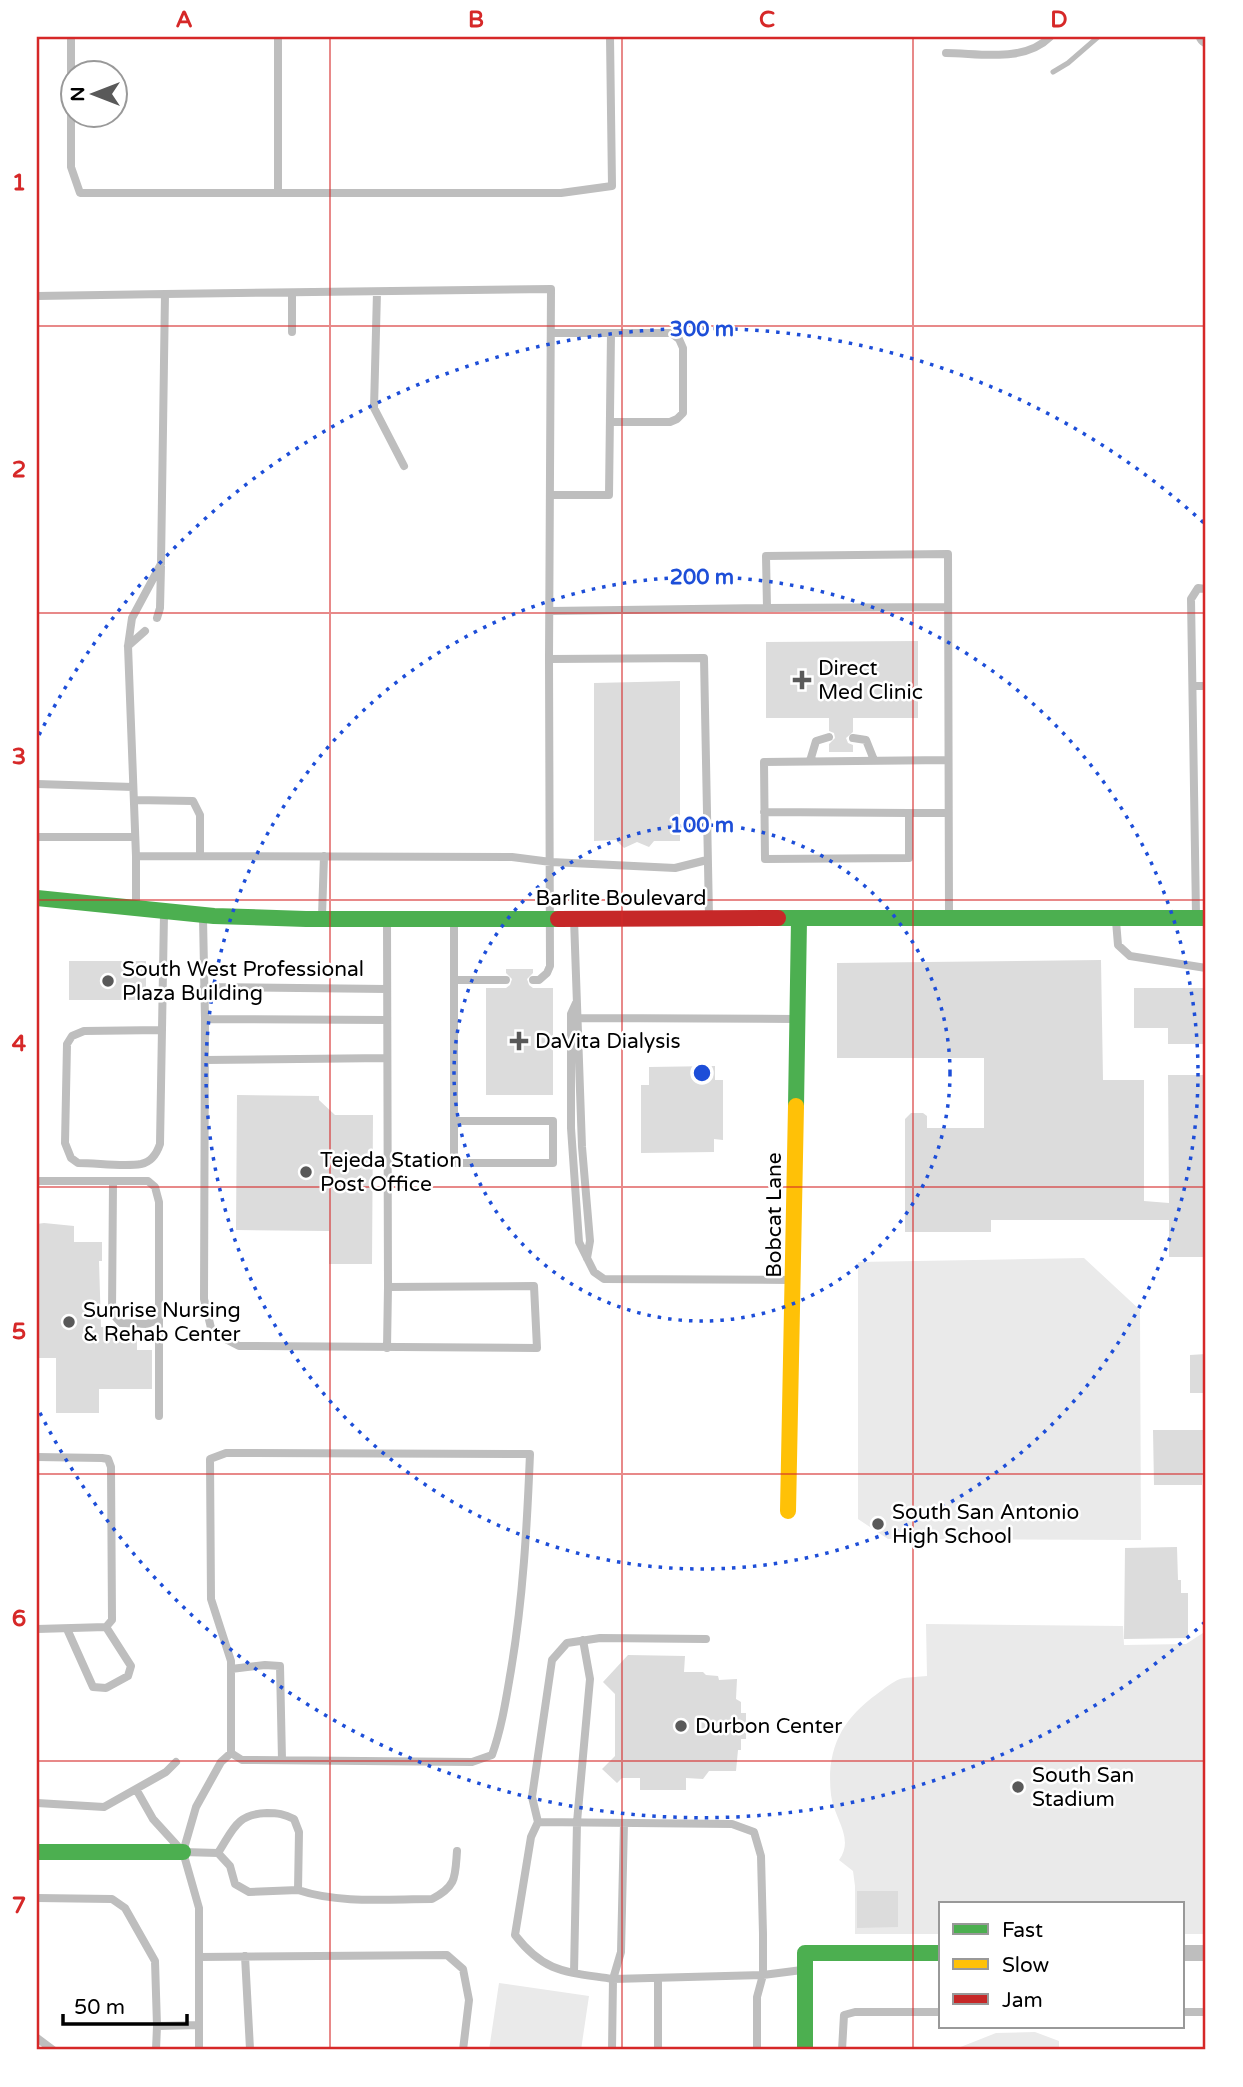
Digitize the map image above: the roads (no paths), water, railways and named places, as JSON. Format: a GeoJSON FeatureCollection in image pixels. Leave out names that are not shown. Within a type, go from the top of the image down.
{"type":"FeatureCollection","features":[{"type":"Feature","properties":{"kind":"street","name":"Barlite Boulevard"},"geometry":{"type":"LineString","coordinates":[[37,898],[203,915],[322,919],[1201,918]]}},
{"type":"Feature","properties":{"kind":"street","name":"Bobcat Lane"},"geometry":{"type":"LineString","coordinates":[[788,1511],[799,920]]}},
{"type":"Feature","properties":{"kind":"street"},"geometry":{"type":"LineString","coordinates":[[37,1852],[183,1852]]}},
{"type":"Feature","properties":{"kind":"street"},"geometry":{"type":"LineString","coordinates":[[805,2050],[805,1961],[939,1953]]}},
{"type":"Feature","properties":{"kind":"street"},"geometry":{"type":"LineString","coordinates":[[1184,1953],[1206,1953]]}},
{"type":"Feature","properties":{"kind":"lane"},"geometry":{"type":"LineString","coordinates":[[71,37],[71,167],[80,193],[561,193],[612,186],[610,37]]}},
{"type":"Feature","properties":{"kind":"lane"},"geometry":{"type":"LineString","coordinates":[[278,37],[278,193]]}},
{"type":"Feature","properties":{"kind":"lane"},"geometry":{"type":"LineString","coordinates":[[946,52],[1021,54],[1041,45],[1050,37]]}},
{"type":"Feature","properties":{"kind":"lane"},"geometry":{"type":"LineString","coordinates":[[37,296],[551,289],[550,966],[547,974],[539,980],[533,980]]}},
{"type":"Feature","properties":{"kind":"lane"},"geometry":{"type":"LineString","coordinates":[[377,292],[374,408],[404,466]]}},
{"type":"Feature","properties":{"kind":"lane"},"geometry":{"type":"LineString","coordinates":[[292,293],[292,332]]}},
{"type":"Feature","properties":{"kind":"lane"},"geometry":{"type":"LineString","coordinates":[[157,618],[160,608],[165,295]]}},
{"type":"Feature","properties":{"kind":"lane"},"geometry":{"type":"LineString","coordinates":[[551,332],[671,333],[678,339],[683,348],[684,413],[670,422],[610,422]]}},
{"type":"Feature","properties":{"kind":"lane"},"geometry":{"type":"LineString","coordinates":[[551,495],[609,495],[611,333]]}},
{"type":"Feature","properties":{"kind":"lane"},"geometry":{"type":"LineString","coordinates":[[767,608],[766,556],[948,554],[949,918]]}},
{"type":"Feature","properties":{"kind":"lane"},"geometry":{"type":"LineString","coordinates":[[136,908],[128,646],[132,618],[161,564]]}},
{"type":"Feature","properties":{"kind":"lane"},"geometry":{"type":"LineString","coordinates":[[1201,918],[1191,599],[1198,588],[1206,589]]}},
{"type":"Feature","properties":{"kind":"lane"},"geometry":{"type":"LineString","coordinates":[[550,611],[948,607]]}},
{"type":"Feature","properties":{"kind":"lane"},"geometry":{"type":"LineString","coordinates":[[128,646],[145,631]]}},
{"type":"Feature","properties":{"kind":"lane"},"geometry":{"type":"LineString","coordinates":[[550,659],[704,658],[709,919]]}},
{"type":"Feature","properties":{"kind":"lane"},"geometry":{"type":"LineString","coordinates":[[1193,686],[1206,686]]}},
{"type":"Feature","properties":{"kind":"lane"},"geometry":{"type":"LineString","coordinates":[[810,761],[816,741],[829,737]]}},
{"type":"Feature","properties":{"kind":"lane"},"geometry":{"type":"LineString","coordinates":[[853,738],[866,740],[874,761]]}},
{"type":"Feature","properties":{"kind":"lane"},"geometry":{"type":"LineString","coordinates":[[909,813],[909,858],[765,859],[764,762],[948,760]]}},
{"type":"Feature","properties":{"kind":"lane"},"geometry":{"type":"LineString","coordinates":[[37,784],[133,787]]}},
{"type":"Feature","properties":{"kind":"lane"},"geometry":{"type":"LineString","coordinates":[[134,800],[192,801],[201,815],[201,856]]}},
{"type":"Feature","properties":{"kind":"lane"},"geometry":{"type":"LineString","coordinates":[[764,813],[948,813]]}},
{"type":"Feature","properties":{"kind":"lane"},"geometry":{"type":"LineString","coordinates":[[37,836],[135,837]]}},
{"type":"Feature","properties":{"kind":"lane"},"geometry":{"type":"LineString","coordinates":[[136,856],[512,857],[551,862],[675,868],[707,860]]}},
{"type":"Feature","properties":{"kind":"lane"},"geometry":{"type":"LineString","coordinates":[[322,919],[324,856]]}},
{"type":"Feature","properties":{"kind":"lane"},"geometry":{"type":"LineString","coordinates":[[162,1030],[84,1031],[72,1036],[67,1044],[65,1143],[71,1158],[78,1163],[143,1164],[158,1151],[162,1030],[164,911]]}},
{"type":"Feature","properties":{"kind":"lane"},"geometry":{"type":"LineString","coordinates":[[203,915],[204,1299],[212,1332],[239,1346],[537,1348],[534,1286],[388,1287]]}},
{"type":"Feature","properties":{"kind":"lane"},"geometry":{"type":"LineString","coordinates":[[1116,918],[1118,945],[1130,956],[1206,968]]}},
{"type":"Feature","properties":{"kind":"lane"},"geometry":{"type":"LineString","coordinates":[[387,919],[387,1348]]}},
{"type":"Feature","properties":{"kind":"lane"},"geometry":{"type":"LineString","coordinates":[[454,919],[455,980],[454,1121],[454,1163],[553,1163],[553,1121],[454,1121]]}},
{"type":"Feature","properties":{"kind":"lane"},"geometry":{"type":"LineString","coordinates":[[574,919],[573,951],[579,1018],[582,1147],[590,1241],[587,1258]]}},
{"type":"Feature","properties":{"kind":"lane"},"geometry":{"type":"LineString","coordinates":[[455,980],[506,980]]}},
{"type":"Feature","properties":{"kind":"lane"},"geometry":{"type":"LineString","coordinates":[[204,987],[387,989]]}},
{"type":"Feature","properties":{"kind":"lane"},"geometry":{"type":"LineString","coordinates":[[576,1003],[570,1014],[571,1128],[579,1242],[594,1272],[604,1279],[794,1280]]}},
{"type":"Feature","properties":{"kind":"lane"},"geometry":{"type":"LineString","coordinates":[[579,1018],[796,1019]]}},
{"type":"Feature","properties":{"kind":"lane"},"geometry":{"type":"LineString","coordinates":[[205,1019],[387,1020]]}},
{"type":"Feature","properties":{"kind":"lane"},"geometry":{"type":"LineString","coordinates":[[205,1060],[387,1058]]}},
{"type":"Feature","properties":{"kind":"lane"},"geometry":{"type":"LineString","coordinates":[[37,1181],[148,1181],[155,1186],[159,1202],[159,1416]]}},
{"type":"Feature","properties":{"kind":"lane"},"geometry":{"type":"LineString","coordinates":[[113,1182],[112,1313],[121,1323],[147,1324],[159,1319]]}},
{"type":"Feature","properties":{"kind":"lane"},"geometry":{"type":"LineString","coordinates":[[183,1852],[195,1808],[221,1762],[231,1753],[231,1661],[211,1599],[210,1459],[226,1453],[530,1454],[527,1533],[516,1639],[501,1729],[492,1755],[472,1762],[242,1760],[231,1753]]}},
{"type":"Feature","properties":{"kind":"lane"},"geometry":{"type":"LineString","coordinates":[[37,1457],[102,1458],[108,1460],[111,1467],[112,1620],[106,1628]]}},
{"type":"Feature","properties":{"kind":"lane"},"geometry":{"type":"LineString","coordinates":[[37,1629],[106,1628]]}},
{"type":"Feature","properties":{"kind":"lane"},"geometry":{"type":"LineString","coordinates":[[67,1629],[93,1687],[106,1688],[128,1676],[131,1666],[106,1628]]}},
{"type":"Feature","properties":{"kind":"lane"},"geometry":{"type":"LineString","coordinates":[[706,1639],[583,1640],[567,1643],[552,1660],[532,1797],[538,1822],[531,1837],[515,1935],[529,1953],[557,1970],[613,1979],[763,1975],[805,1961]]}},
{"type":"Feature","properties":{"kind":"lane"},"geometry":{"type":"LineString","coordinates":[[574,1973],[577,1822],[590,1679],[583,1640]]}},
{"type":"Feature","properties":{"kind":"lane"},"geometry":{"type":"LineString","coordinates":[[231,1669],[265,1665],[281,1667],[282,1760]]}},
{"type":"Feature","properties":{"kind":"lane"},"geometry":{"type":"LineString","coordinates":[[37,1803],[104,1808],[166,1772],[176,1762]]}},
{"type":"Feature","properties":{"kind":"lane"},"geometry":{"type":"LineString","coordinates":[[136,1789],[153,1819],[183,1852],[199,1908],[199,2050]]}},
{"type":"Feature","properties":{"kind":"lane"},"geometry":{"type":"LineString","coordinates":[[218,1853],[239,1821],[250,1814],[281,1813],[294,1819],[299,1832],[298,1890]]}},
{"type":"Feature","properties":{"kind":"lane"},"geometry":{"type":"LineString","coordinates":[[538,1822],[732,1824],[754,1832],[761,1856],[763,1975],[757,1997],[757,2050]]}},
{"type":"Feature","properties":{"kind":"lane"},"geometry":{"type":"LineString","coordinates":[[612,2050],[613,1979],[621,1952],[624,1823]]}},
{"type":"Feature","properties":{"kind":"lane"},"geometry":{"type":"LineString","coordinates":[[183,1852],[218,1853],[230,1866],[235,1884],[248,1892],[298,1890],[315,1896],[338,1898],[432,1899],[445,1892],[454,1882],[457,1851]]}},
{"type":"Feature","properties":{"kind":"lane"},"geometry":{"type":"LineString","coordinates":[[37,1898],[112,1899],[125,1908],[155,1961],[156,2050]]}},
{"type":"Feature","properties":{"kind":"lane"},"geometry":{"type":"LineString","coordinates":[[199,1957],[447,1955],[463,1969],[470,2000],[463,2050]]}},
{"type":"Feature","properties":{"kind":"lane"},"geometry":{"type":"LineString","coordinates":[[245,1956],[250,2049]]}},
{"type":"Feature","properties":{"kind":"lane"},"geometry":{"type":"LineString","coordinates":[[658,2050],[659,1978]]}},
{"type":"Feature","properties":{"kind":"lane"},"geometry":{"type":"LineString","coordinates":[[842,2050],[845,2015],[855,2012],[939,2012]]}},
{"type":"Feature","properties":{"kind":"lane"},"geometry":{"type":"LineString","coordinates":[[1184,2012],[1206,2012]]}},
{"type":"Feature","properties":{"kind":"lane"},"geometry":{"type":"LineString","coordinates":[[157,2026],[199,2025]]}},
{"type":"Feature","properties":{"kind":"lane"},"geometry":{"type":"LineString","coordinates":[[37,2038],[53,2050]]}},
{"type":"Feature","properties":{"kind":"waterway"},"geometry":{"type":"LineString","coordinates":[[1053,72],[1068,63],[1098,37]]}},
{"type":"Feature","properties":{"kind":"place","name":"Direct Med Clinic"},"geometry":{"type":"Point","coordinates":[802,680]}},
{"type":"Feature","properties":{"kind":"place","name":"South West Professional Plaza Building"},"geometry":{"type":"Point","coordinates":[108,981]}},
{"type":"Feature","properties":{"kind":"place","name":"DaVita Dialysis"},"geometry":{"type":"Point","coordinates":[519,1041]}},
{"type":"Feature","properties":{"kind":"place","name":"Tejeda Station Post Office"},"geometry":{"type":"Point","coordinates":[306,1172]}},
{"type":"Feature","properties":{"kind":"place","name":"Sunrise Nursing & Rehab Center"},"geometry":{"type":"Point","coordinates":[69,1322]}},
{"type":"Feature","properties":{"kind":"place","name":"South San Antonio High School"},"geometry":{"type":"Point","coordinates":[878,1524]}},
{"type":"Feature","properties":{"kind":"place","name":"Durbon Center"},"geometry":{"type":"Point","coordinates":[681,1726]}},
{"type":"Feature","properties":{"kind":"place","name":"South San Stadium"},"geometry":{"type":"Point","coordinates":[1018,1787]}}]}
